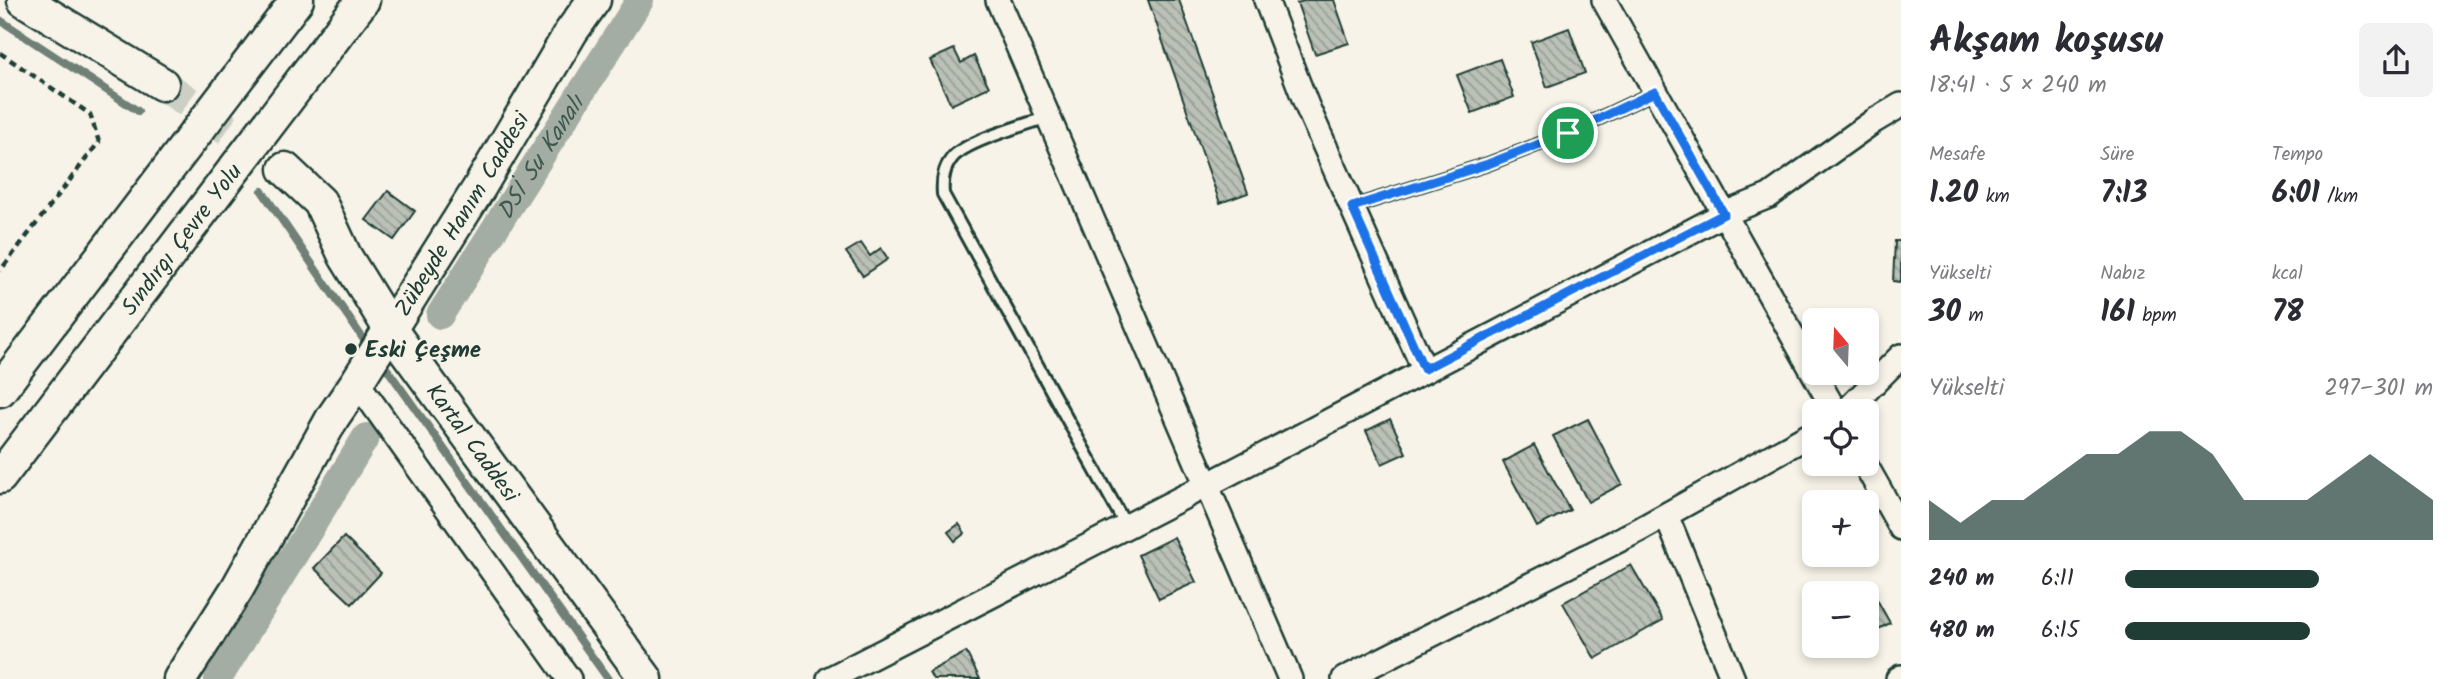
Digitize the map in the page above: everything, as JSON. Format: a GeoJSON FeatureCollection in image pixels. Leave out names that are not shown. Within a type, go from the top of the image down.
{"type":"FeatureCollection","features":[{"type":"Feature","properties":{"kind":"street"},"geometry":{"type":"LineString","coordinates":[[24,0],[162,84]]}},
{"type":"Feature","properties":{"kind":"street"},"geometry":{"type":"LineString","coordinates":[[0,390],[297,0]]}},
{"type":"Feature","properties":{"kind":"street","name":"Sındırgı Çevre Yolu"},"geometry":{"type":"LineString","coordinates":[[0,477],[363,0]]}},
{"type":"Feature","properties":{"kind":"street","name":"Zübeyde Hanım Caddesi"},"geometry":{"type":"LineString","coordinates":[[180,679],[237,589],[333,417],[479,188],[571,32],[594,0]]}},
{"type":"Feature","properties":{"kind":"street"},"geometry":{"type":"LineString","coordinates":[[998,0],[1290,679]]}},
{"type":"Feature","properties":{"kind":"street"},"geometry":{"type":"LineString","coordinates":[[1266,0],[1307,106],[1424,369]]}},
{"type":"Feature","properties":{"kind":"street"},"geometry":{"type":"LineString","coordinates":[[1604,0],[1828,399]]}},
{"type":"Feature","properties":{"kind":"street"},"geometry":{"type":"LineString","coordinates":[[829,679],[1207,485],[1724,214],[1769,196],[1901,104]]}},
{"type":"Feature","properties":{"kind":"street","name":"Kartal Caddesi"},"geometry":{"type":"LineString","coordinates":[[285,169],[320,202],[345,256],[390,329],[646,679]]}},
{"type":"Feature","properties":{"kind":"street"},"geometry":{"type":"LineString","coordinates":[[1858,399],[1901,356]]}},
{"type":"Feature","properties":{"kind":"street"},"geometry":{"type":"LineString","coordinates":[[357,382],[569,679]]}},
{"type":"Feature","properties":{"kind":"street"},"geometry":{"type":"LineString","coordinates":[[1344,679],[1666,515],[1802,439]]}},
{"type":"Feature","properties":{"kind":"street"},"geometry":{"type":"LineString","coordinates":[[1872,476],[1901,528]]}},
{"type":"Feature","properties":{"kind":"street"},"geometry":{"type":"LineString","coordinates":[[1666,515],[1733,679]]}},
{"type":"Feature","properties":{"kind":"lane"},"geometry":{"type":"LineString","coordinates":[[1352,207],[1488,164],[1568,133],[1655,92]]}},
{"type":"Feature","properties":{"kind":"lane"},"geometry":{"type":"LineString","coordinates":[[1048,117],[962,149],[946,166],[943,194],[1126,526]]}},
{"type":"Feature","properties":{"kind":"path"},"geometry":{"type":"LineString","coordinates":[[0,54],[90,114],[99,142],[0,271]]}},
{"type":"Feature","properties":{"kind":"building"},"geometry":{"type":"Polygon","coordinates":[[[1148,0],[1179,0],[1248,193],[1220,203],[1148,0]]]}},
{"type":"Feature","properties":{"kind":"building"},"geometry":{"type":"Polygon","coordinates":[[[1307,0],[1334,0],[1349,43],[1315,54],[1297,3],[1307,0]]]}},
{"type":"Feature","properties":{"kind":"building"},"geometry":{"type":"Polygon","coordinates":[[[1569,28],[1585,73],[1547,87],[1531,42],[1569,28]]]}},
{"type":"Feature","properties":{"kind":"building"},"geometry":{"type":"Polygon","coordinates":[[[954,49],[961,63],[974,56],[989,87],[951,105],[930,60],[954,49]]]}},
{"type":"Feature","properties":{"kind":"building"},"geometry":{"type":"Polygon","coordinates":[[[1500,59],[1514,97],[1472,113],[1457,75],[1500,59]]]}},
{"type":"Feature","properties":{"kind":"building"},"geometry":{"type":"Polygon","coordinates":[[[388,191],[415,211],[394,240],[366,220],[388,191]]]}},
{"type":"Feature","properties":{"kind":"building"},"geometry":{"type":"Polygon","coordinates":[[[1895,241],[1901,241],[1901,282],[1893,281],[1895,241]]]}},
{"type":"Feature","properties":{"kind":"building"},"geometry":{"type":"Polygon","coordinates":[[[861,243],[870,256],[881,248],[888,259],[863,276],[846,252],[861,243]]]}},
{"type":"Feature","properties":{"kind":"building"},"geometry":{"type":"Polygon","coordinates":[[[1390,419],[1406,453],[1382,464],[1366,431],[1390,419]]]}},
{"type":"Feature","properties":{"kind":"building"},"geometry":{"type":"Polygon","coordinates":[[[1588,419],[1622,484],[1588,502],[1553,436],[1588,419]]]}},
{"type":"Feature","properties":{"kind":"building"},"geometry":{"type":"Polygon","coordinates":[[[1534,445],[1570,510],[1537,527],[1503,462],[1534,445]]]}},
{"type":"Feature","properties":{"kind":"building"},"geometry":{"type":"Polygon","coordinates":[[[959,524],[965,533],[955,541],[948,532],[959,524]]]}},
{"type":"Feature","properties":{"kind":"building"},"geometry":{"type":"Polygon","coordinates":[[[344,537],[381,573],[352,604],[314,568],[344,537]]]}},
{"type":"Feature","properties":{"kind":"building"},"geometry":{"type":"Polygon","coordinates":[[[1174,537],[1196,582],[1159,599],[1138,555],[1174,537]]]}},
{"type":"Feature","properties":{"kind":"building"},"geometry":{"type":"Polygon","coordinates":[[[1631,565],[1663,620],[1595,659],[1563,603],[1631,565]]]}},
{"type":"Feature","properties":{"kind":"building"},"geometry":{"type":"Polygon","coordinates":[[[1879,603],[1890,623],[1879,629],[1879,603]]]}},
{"type":"Feature","properties":{"kind":"building"},"geometry":{"type":"Polygon","coordinates":[[[966,652],[980,679],[933,679],[929,672],[966,652]]]}},
{"type":"Feature","properties":{"kind":"waterway","name":"DSİ Su Kanalı"},"geometry":{"type":"LineString","coordinates":[[440,315],[640,0]]}},
{"type":"Feature","properties":{"kind":"waterway"},"geometry":{"type":"LineString","coordinates":[[0,20],[138,111]]}},
{"type":"Feature","properties":{"kind":"waterway"},"geometry":{"type":"LineString","coordinates":[[262,191],[364,340]]}},
{"type":"Feature","properties":{"kind":"waterway"},"geometry":{"type":"LineString","coordinates":[[380,359],[608,679]]}},
{"type":"Feature","properties":{"kind":"waterway","name":"DSİ Su Kanalı"},"geometry":{"type":"LineString","coordinates":[[218,679],[366,437]]}},
{"type":"Feature","properties":{"kind":"tunnel"},"geometry":{"type":"LineString","coordinates":[[162,84],[285,169]]}},
{"type":"Feature","properties":{"kind":"place","name":"Eski Çeşme"},"geometry":{"type":"Point","coordinates":[351,349]}},
{"type":"Feature","properties":{"kind":"route"},"geometry":{"type":"LineString","coordinates":[[1655,92],[1724,214],[1424,369],[1352,207],[1488,164],[1568,133],[1655,92]]}}]}
